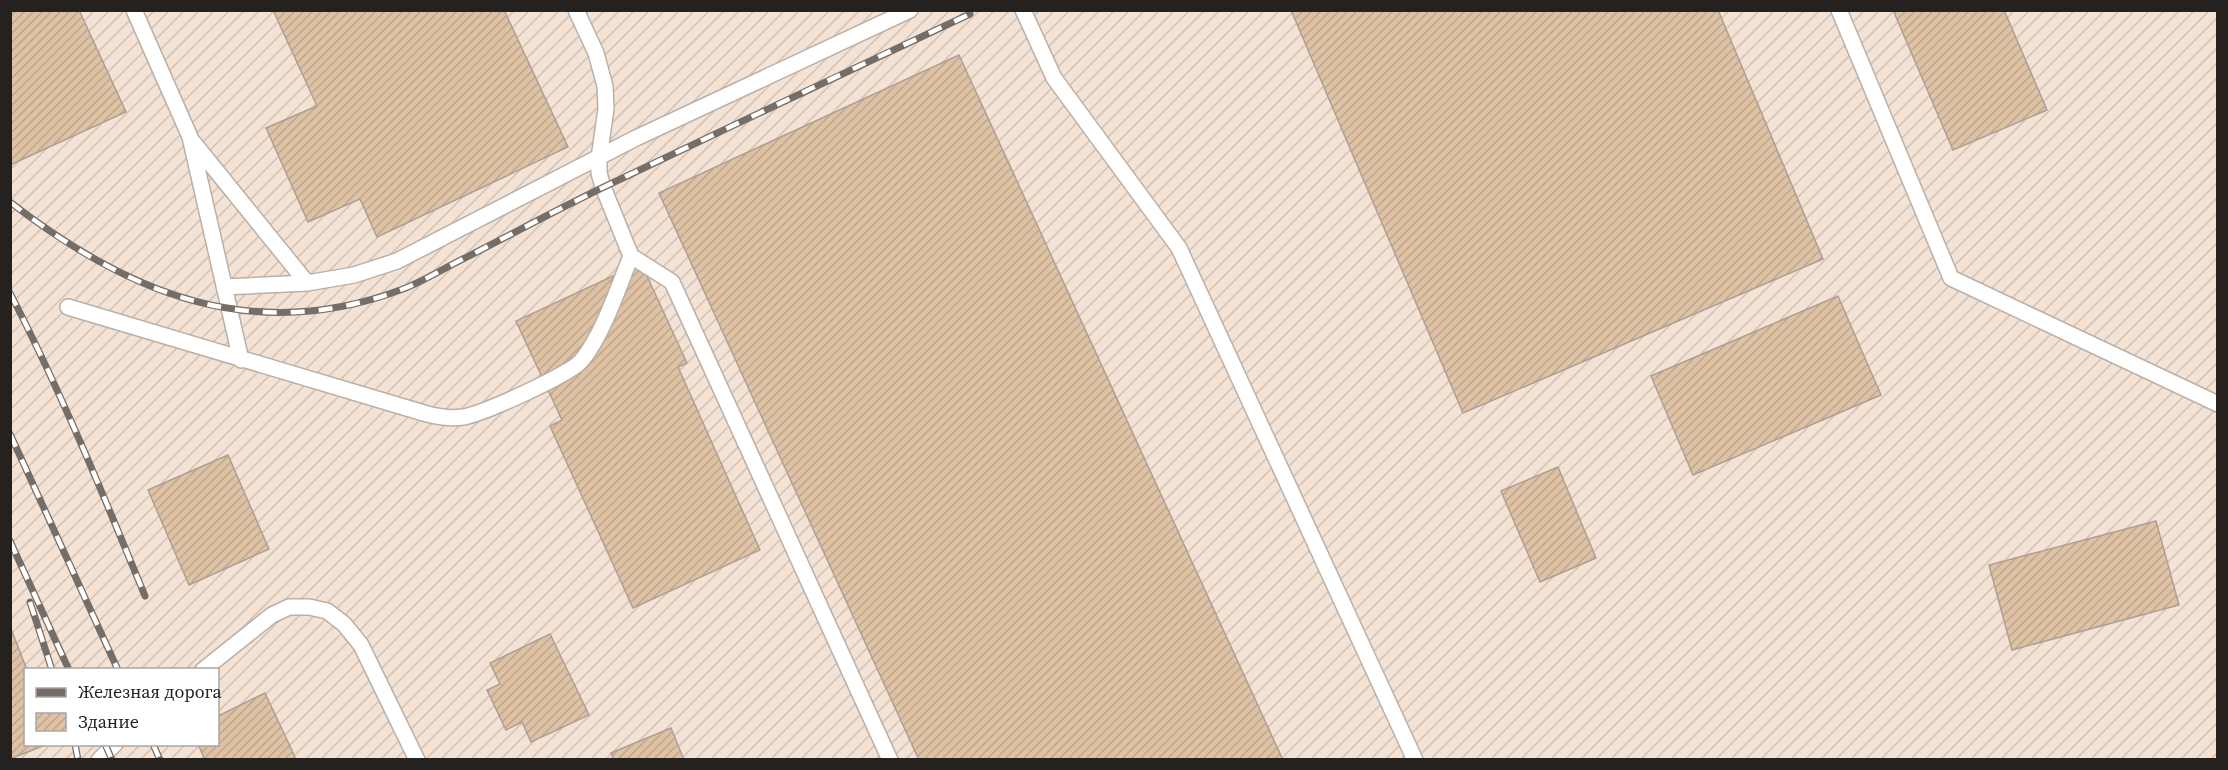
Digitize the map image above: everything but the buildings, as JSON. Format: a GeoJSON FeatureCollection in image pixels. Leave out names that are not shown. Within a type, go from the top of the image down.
{"type":"FeatureCollection","features":[{"type":"Feature","properties":{"kind":"lane"},"geometry":{"type":"LineString","coordinates":[[134,10],[190,137],[241,360]]}},
{"type":"Feature","properties":{"kind":"lane"},"geometry":{"type":"LineString","coordinates":[[576,10],[596,53],[605,86],[606,109],[599,158],[599,173],[603,187],[632,256],[672,282],[890,759]]}},
{"type":"Feature","properties":{"kind":"lane"},"geometry":{"type":"LineString","coordinates":[[224,287],[307,283],[354,275],[398,261],[599,158],[910,10]]}},
{"type":"Feature","properties":{"kind":"lane"},"geometry":{"type":"LineString","coordinates":[[1023,10],[1054,78],[1179,248],[1415,759]]}},
{"type":"Feature","properties":{"kind":"lane"},"geometry":{"type":"LineString","coordinates":[[1839,10],[1951,278],[2217,404]]}},
{"type":"Feature","properties":{"kind":"lane"},"geometry":{"type":"LineString","coordinates":[[190,137],[307,283]]}},
{"type":"Feature","properties":{"kind":"lane"},"geometry":{"type":"LineString","coordinates":[[68,307],[426,414],[446,418],[464,417],[555,378],[581,363],[591,347],[632,256]]}},
{"type":"Feature","properties":{"kind":"lane"},"geometry":{"type":"LineString","coordinates":[[204,668],[272,615],[289,607],[327,611],[344,624],[362,645],[417,759]]}},
{"type":"Feature","properties":{"kind":"lane"},"geometry":{"type":"LineString","coordinates":[[99,759],[114,746]]}},
{"type":"Feature","properties":{"kind":"shaded area"},"geometry":{"type":"Polygon","coordinates":[[[10,11],[2217,11],[2217,759],[11,759],[10,11]]]}},
{"type":"Feature","properties":{"kind":"railway"},"geometry":{"type":"LineString","coordinates":[[10,202],[55,235],[101,263],[148,285],[196,301],[245,311],[296,312],[349,305],[419,282],[606,186],[970,14]]}},
{"type":"Feature","properties":{"kind":"railway"},"geometry":{"type":"LineString","coordinates":[[10,293],[64,405],[145,596]]}},
{"type":"Feature","properties":{"kind":"railway"},"geometry":{"type":"LineString","coordinates":[[10,434],[117,668]]}},
{"type":"Feature","properties":{"kind":"railway"},"geometry":{"type":"LineString","coordinates":[[10,541],[68,668]]}},
{"type":"Feature","properties":{"kind":"railway"},"geometry":{"type":"LineString","coordinates":[[30,602],[51,668]]}},
{"type":"Feature","properties":{"kind":"railway"},"geometry":{"type":"LineString","coordinates":[[75,746],[78,760]]}},
{"type":"Feature","properties":{"kind":"railway"},"geometry":{"type":"LineString","coordinates":[[106,746],[112,760]]}},
{"type":"Feature","properties":{"kind":"railway"},"geometry":{"type":"LineString","coordinates":[[154,746],[160,760]]}}]}
